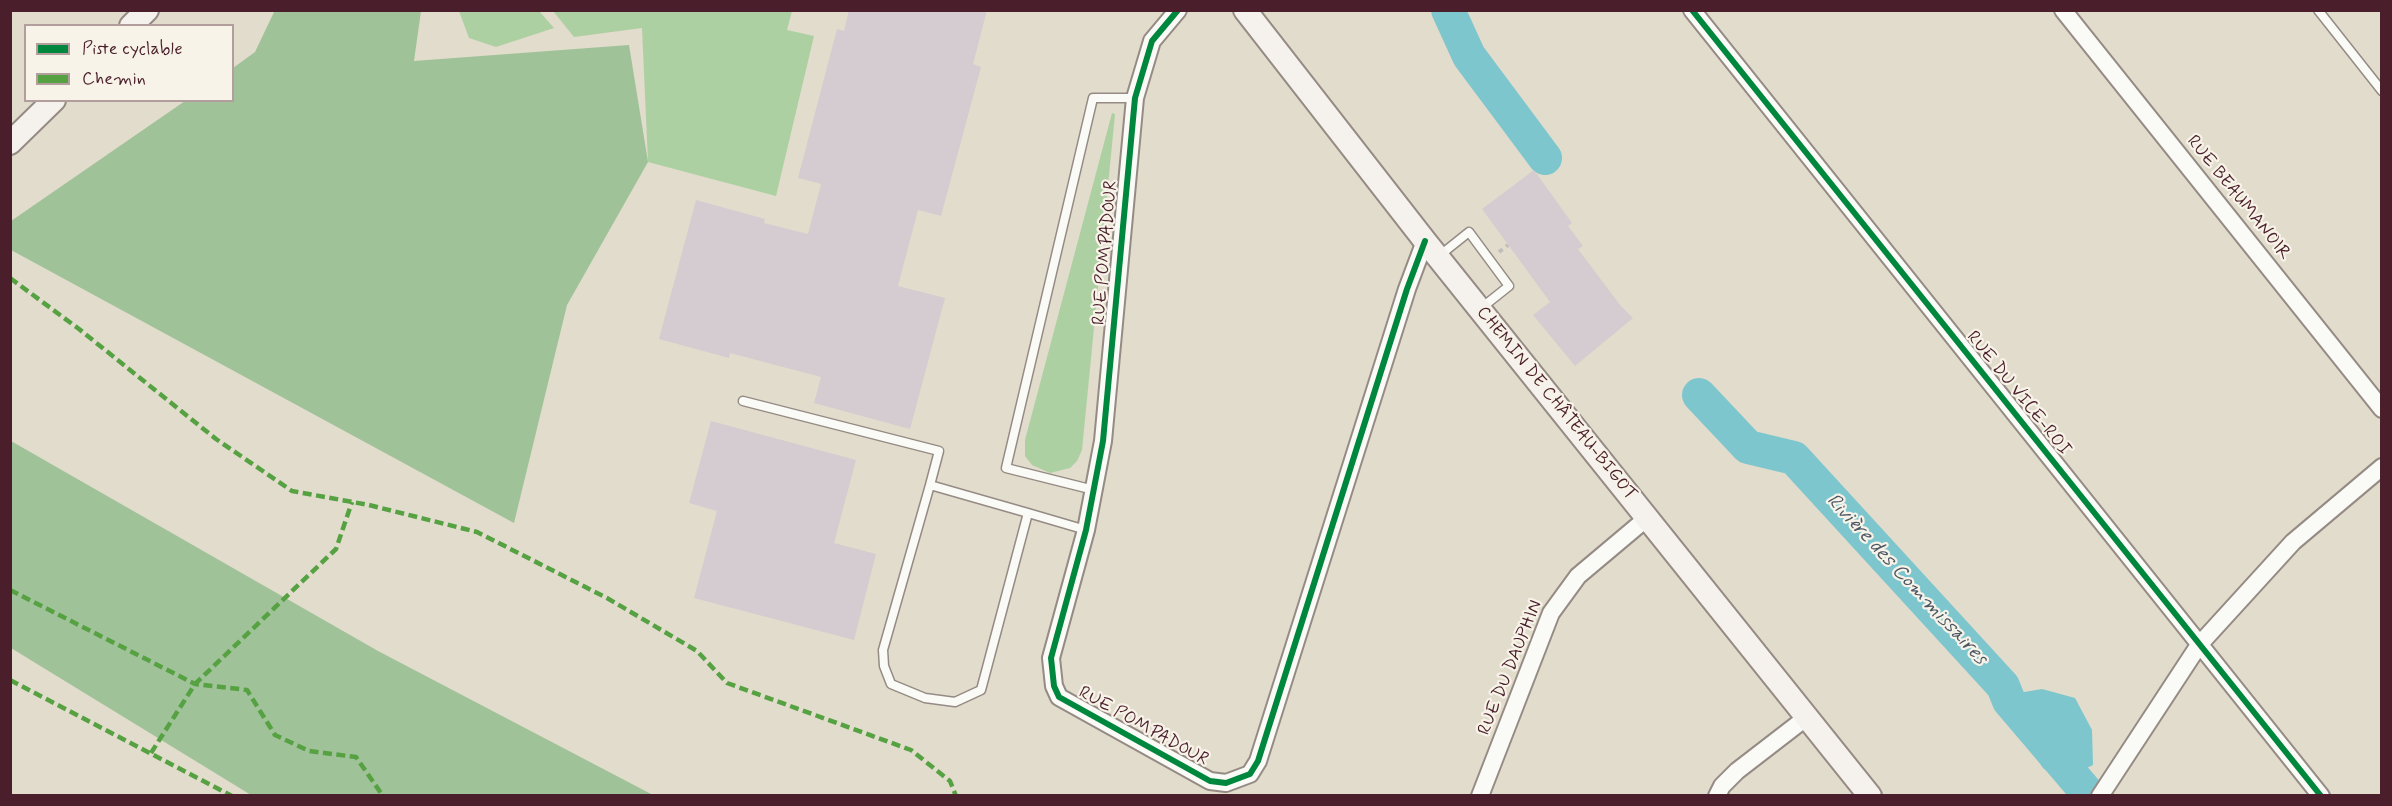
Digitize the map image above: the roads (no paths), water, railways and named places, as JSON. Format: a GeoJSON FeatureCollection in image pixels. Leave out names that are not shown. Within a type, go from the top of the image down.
{"type":"FeatureCollection","features":[{"type":"Feature","properties":{"kind":"street"},"geometry":{"type":"LineString","coordinates":[[133,24],[147,10]]}},
{"type":"Feature","properties":{"kind":"street","name":"RUE POMPADOUR"},"geometry":{"type":"LineString","coordinates":[[1178,10],[1152,41],[1135,98],[1103,441],[1086,530],[1051,658],[1054,686],[1059,697],[1209,781],[1226,783],[1250,774],[1258,761],[1407,289],[1432,248]]}},
{"type":"Feature","properties":{"kind":"street","name":"CHEMIN DE CHÂTEAU-BIGOT"},"geometry":{"type":"LineString","coordinates":[[1245,10],[1480,309],[1870,795]]}},
{"type":"Feature","properties":{"kind":"street","name":"RUE DU VICE-ROI"},"geometry":{"type":"LineString","coordinates":[[1692,10],[2321,795]]}},
{"type":"Feature","properties":{"kind":"street","name":"RUE BEAUMANOIR"},"geometry":{"type":"LineString","coordinates":[[2063,10],[2382,410]]}},
{"type":"Feature","properties":{"kind":"street"},"geometry":{"type":"LineString","coordinates":[[10,143],[52,102]]}},
{"type":"Feature","properties":{"kind":"street"},"geometry":{"type":"LineString","coordinates":[[2100,795],[2199,645],[2294,542],[2382,467]]}},
{"type":"Feature","properties":{"kind":"street","name":"RUE DU DAUPHIN"},"geometry":{"type":"LineString","coordinates":[[1480,795],[1551,613],[1578,576],[1647,518]]}},
{"type":"Feature","properties":{"kind":"street"},"geometry":{"type":"LineString","coordinates":[[1717,795],[1722,786],[1737,771],[1807,717]]}},
{"type":"Feature","properties":{"kind":"lane"},"geometry":{"type":"LineString","coordinates":[[2318,10],[2382,91]]}},
{"type":"Feature","properties":{"kind":"lane"},"geometry":{"type":"LineString","coordinates":[[1094,490],[1006,468],[1093,99],[1135,98]]}},
{"type":"Feature","properties":{"kind":"lane"},"geometry":{"type":"LineString","coordinates":[[1432,248],[1468,232],[1509,286],[1480,309]]}},
{"type":"Feature","properties":{"kind":"lane"},"geometry":{"type":"LineString","coordinates":[[743,401],[939,451],[883,650],[884,666],[891,684],[925,698],[955,702],[981,690],[1028,513]]}},
{"type":"Feature","properties":{"kind":"lane"},"geometry":{"type":"LineString","coordinates":[[930,485],[1086,530]]}},
{"type":"Feature","properties":{"kind":"water"},"geometry":{"type":"Polygon","coordinates":[[[2042,689],[2075,698],[2092,730],[2093,765],[2059,781],[2043,768],[2016,728],[2018,693],[2042,689]]]}},
{"type":"Feature","properties":{"kind":"waterway","name":"Rivière des Commissaires"},"geometry":{"type":"LineString","coordinates":[[1448,10],[1469,56],[1545,158]]}},
{"type":"Feature","properties":{"kind":"waterway","name":"Rivière des Commissaires"},"geometry":{"type":"LineString","coordinates":[[1699,395],[1748,447],[1794,458],[2003,686],[2009,701],[2090,796]]}}]}
